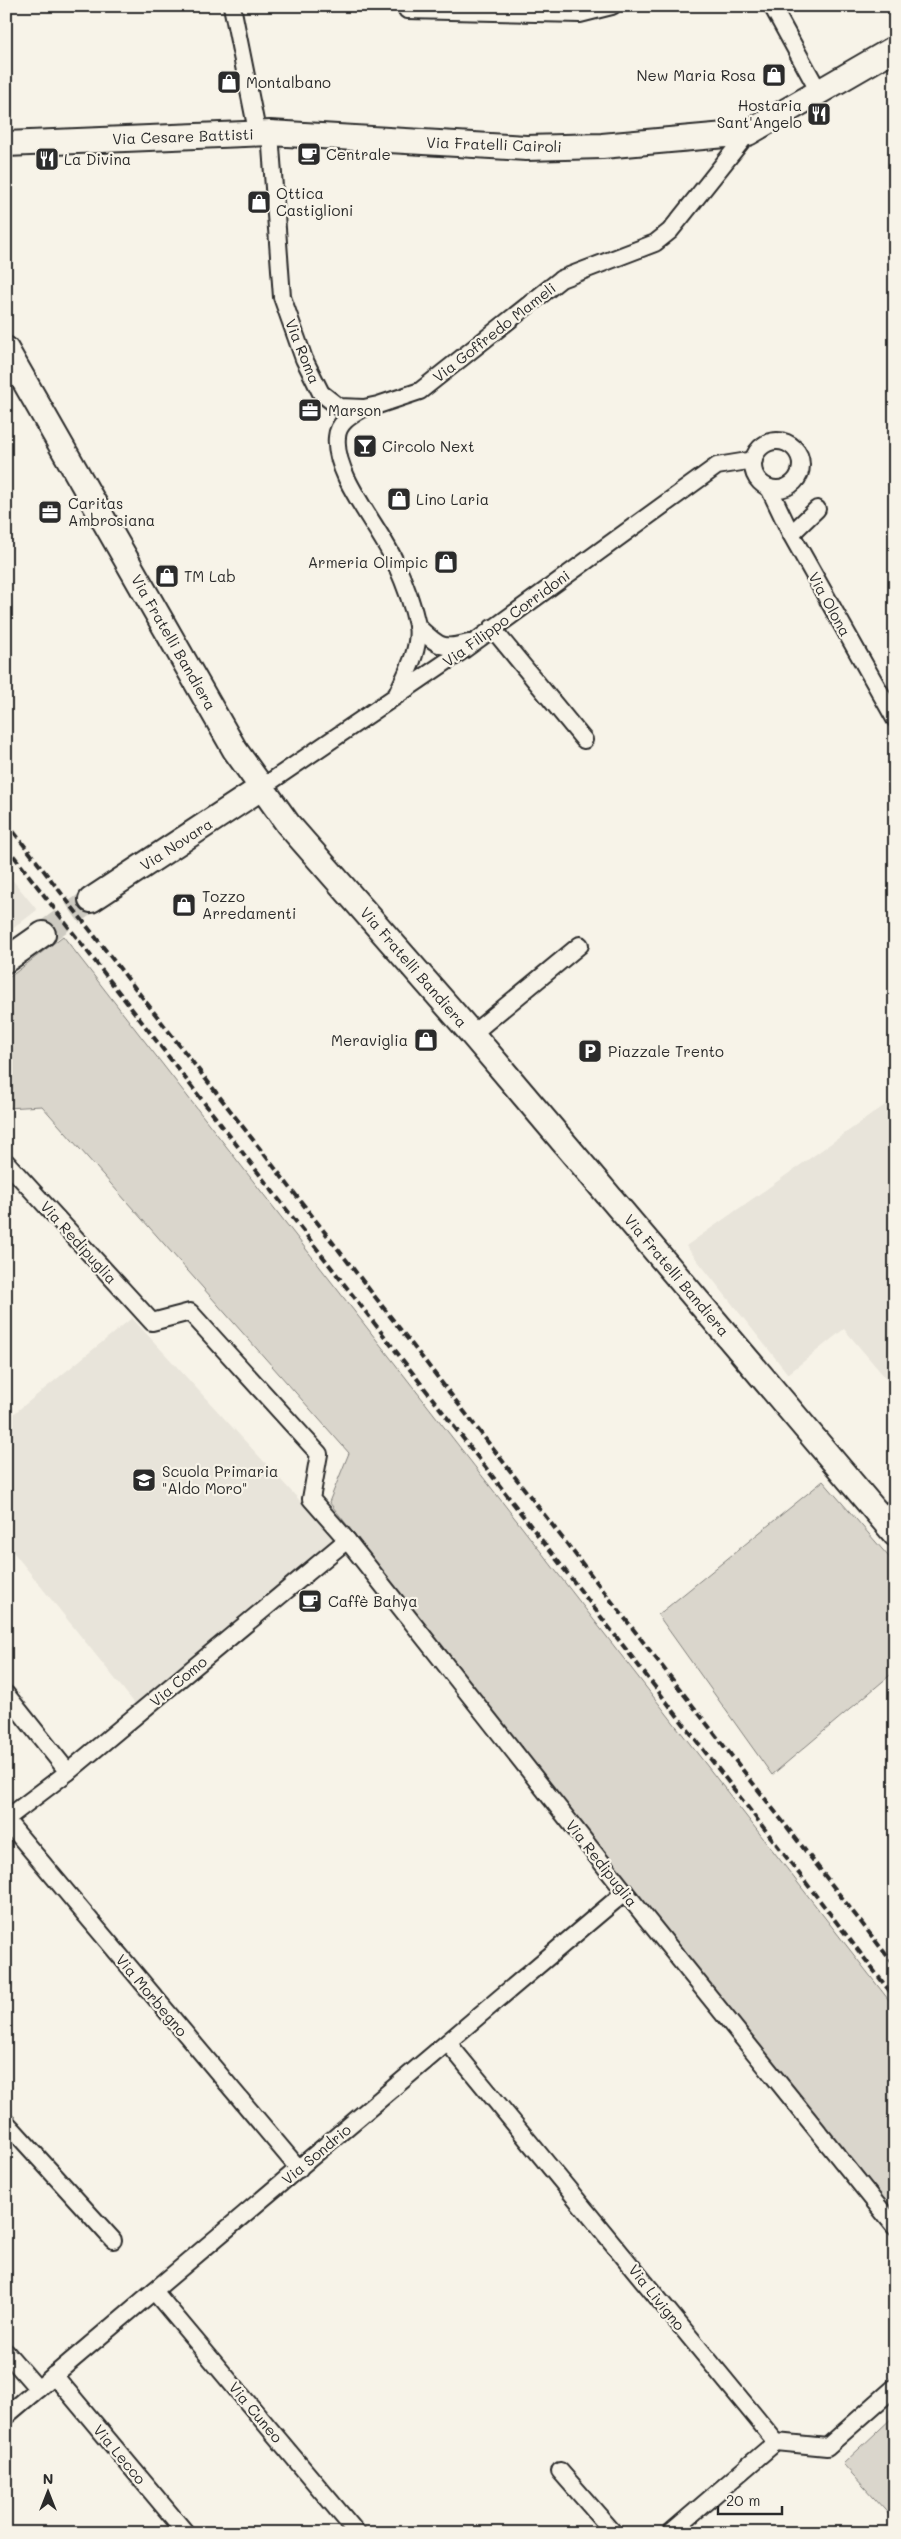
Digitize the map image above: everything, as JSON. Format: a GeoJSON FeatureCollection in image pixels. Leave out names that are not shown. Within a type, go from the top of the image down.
{"type":"FeatureCollection","features":[{"type":"Feature","properties":{"kind":"street","name":"Via Roma"},"geometry":{"type":"LineString","coordinates":[[232,6],[256,126],[265,133],[282,297],[304,360],[321,393],[339,407],[364,408]]}},
{"type":"Feature","properties":{"kind":"street"},"geometry":{"type":"LineString","coordinates":[[407,10],[580,14],[612,6]]}},
{"type":"Feature","properties":{"kind":"street"},"geometry":{"type":"LineString","coordinates":[[772,6],[819,92],[895,48]]}},
{"type":"Feature","properties":{"kind":"street","name":"Via Fratelli Cairoli"},"geometry":{"type":"LineString","coordinates":[[265,133],[526,148],[725,145],[819,92]]}},
{"type":"Feature","properties":{"kind":"street","name":"Via Cesare Battisti"},"geometry":{"type":"LineString","coordinates":[[6,144],[265,133]]}},
{"type":"Feature","properties":{"kind":"street","name":"Via Goffredo Mameli"},"geometry":{"type":"LineString","coordinates":[[364,408],[420,390],[561,279],[655,242],[670,231],[725,145]]}},
{"type":"Feature","properties":{"kind":"street","name":"Via Fratelli Bandiera"},"geometry":{"type":"LineString","coordinates":[[6,349],[235,750],[288,824],[472,1034],[890,1520]]}},
{"type":"Feature","properties":{"kind":"street"},"geometry":{"type":"LineString","coordinates":[[364,408],[345,418],[337,437],[343,472],[396,563],[417,626],[416,641],[410,666],[396,696]]}},
{"type":"Feature","properties":{"kind":"street"},"geometry":{"type":"LineString","coordinates":[[776,441],[784,442],[796,450],[801,464],[796,479],[784,488],[769,488],[755,474],[754,460],[762,447],[776,441]]}},
{"type":"Feature","properties":{"kind":"street","name":"Via Filippo Corridoni"},"geometry":{"type":"LineString","coordinates":[[261,788],[474,642],[717,466],[754,460]]}},
{"type":"Feature","properties":{"kind":"street","name":"Via Olona"},"geometry":{"type":"LineString","coordinates":[[769,488],[791,534],[895,719]]}},
{"type":"Feature","properties":{"kind":"street"},"geometry":{"type":"LineString","coordinates":[[791,534],[816,509]]}},
{"type":"Feature","properties":{"kind":"street"},"geometry":{"type":"LineString","coordinates":[[417,626],[436,643],[446,647],[474,642]]}},
{"type":"Feature","properties":{"kind":"street"},"geometry":{"type":"LineString","coordinates":[[492,628],[584,740]]}},
{"type":"Feature","properties":{"kind":"street","name":"Via Novara"},"geometry":{"type":"LineString","coordinates":[[91,900],[261,788]]}},
{"type":"Feature","properties":{"kind":"street"},"geometry":{"type":"LineString","coordinates":[[6,960],[42,934]]}},
{"type":"Feature","properties":{"kind":"street"},"geometry":{"type":"LineString","coordinates":[[472,1034],[580,945]]}},
{"type":"Feature","properties":{"kind":"street","name":"Via Redipuglia"},"geometry":{"type":"LineString","coordinates":[[6,1162],[152,1322],[190,1312],[319,1454],[311,1499],[347,1540],[625,1892],[895,2227]]}},
{"type":"Feature","properties":{"kind":"street","name":"Via Como"},"geometry":{"type":"LineString","coordinates":[[6,1820],[68,1772],[347,1540]]}},
{"type":"Feature","properties":{"kind":"street"},"geometry":{"type":"LineString","coordinates":[[6,1694],[68,1772]]}},
{"type":"Feature","properties":{"kind":"street","name":"Via Morbegno"},"geometry":{"type":"LineString","coordinates":[[6,1820],[298,2169]]}},
{"type":"Feature","properties":{"kind":"street","name":"Via Sondrio"},"geometry":{"type":"LineString","coordinates":[[6,2416],[448,2044],[625,1892]]}},
{"type":"Feature","properties":{"kind":"street","name":"Via Livigno"},"geometry":{"type":"LineString","coordinates":[[448,2044],[776,2442]]}},
{"type":"Feature","properties":{"kind":"street"},"geometry":{"type":"LineString","coordinates":[[6,2122],[113,2240]]}},
{"type":"Feature","properties":{"kind":"street","name":"Via Cuneo"},"geometry":{"type":"LineString","coordinates":[[154,2291],[357,2533]]}},
{"type":"Feature","properties":{"kind":"street"},"geometry":{"type":"LineString","coordinates":[[6,2352],[38,2389]]}},
{"type":"Feature","properties":{"kind":"street","name":"Via Lecco"},"geometry":{"type":"LineString","coordinates":[[54,2375],[186,2533]]}},
{"type":"Feature","properties":{"kind":"street"},"geometry":{"type":"LineString","coordinates":[[670,2533],[687,2527],[776,2442],[827,2447],[895,2387]]}},
{"type":"Feature","properties":{"kind":"street"},"geometry":{"type":"LineString","coordinates":[[560,2471],[614,2533]]}},
{"type":"Feature","properties":{"kind":"shaded area"},"geometry":{"type":"Polygon","coordinates":[[[6,872],[37,910],[6,934],[6,872]]]}},
{"type":"Feature","properties":{"kind":"shaded area"},"geometry":{"type":"Polygon","coordinates":[[[63,936],[895,2008],[895,2223],[329,1502],[349,1453],[42,1106],[6,1108],[6,980],[63,936]]]}},
{"type":"Feature","properties":{"kind":"shaded area"},"geometry":{"type":"Polygon","coordinates":[[[895,1098],[895,1389],[844,1329],[788,1374],[686,1246],[895,1098]]]}},
{"type":"Feature","properties":{"kind":"shaded area","name":"Scuola Primaria \"Aldo Moro\""},"geometry":{"type":"Polygon","coordinates":[[[132,1318],[336,1540],[136,1705],[6,1543],[6,1420],[132,1318]]]}},
{"type":"Feature","properties":{"kind":"shaded area"},"geometry":{"type":"Polygon","coordinates":[[[823,1481],[895,1564],[895,1671],[772,1775],[658,1615],[823,1481]]]}},
{"type":"Feature","properties":{"kind":"shaded area"},"geometry":{"type":"Polygon","coordinates":[[[895,2415],[895,2521],[843,2464],[895,2415]]]}},
{"type":"Feature","properties":{"kind":"tunnel"},"geometry":{"type":"LineString","coordinates":[[43,934],[91,900]]}},
{"type":"Feature","properties":{"kind":"railway"},"geometry":{"type":"LineString","coordinates":[[6,822],[895,1966]]}},
{"type":"Feature","properties":{"kind":"railway"},"geometry":{"type":"LineString","coordinates":[[6,846],[895,1998]]}},
{"type":"Feature","properties":{"kind":"place","name":"New Maria Rosa"},"geometry":{"type":"Point","coordinates":[774,75]}},
{"type":"Feature","properties":{"kind":"place","name":"Montalbano"},"geometry":{"type":"Point","coordinates":[229,82]}},
{"type":"Feature","properties":{"kind":"place","name":"Hostaria Sant'Angelo"},"geometry":{"type":"Point","coordinates":[819,114]}},
{"type":"Feature","properties":{"kind":"place","name":"Centrale"},"geometry":{"type":"Point","coordinates":[309,154]}},
{"type":"Feature","properties":{"kind":"place","name":"La Divina"},"geometry":{"type":"Point","coordinates":[47,159]}},
{"type":"Feature","properties":{"kind":"place","name":"Ottica Castiglioni"},"geometry":{"type":"Point","coordinates":[259,202]}},
{"type":"Feature","properties":{"kind":"place","name":"Marson"},"geometry":{"type":"Point","coordinates":[310,410]}},
{"type":"Feature","properties":{"kind":"place","name":"Circolo Next"},"geometry":{"type":"Point","coordinates":[365,446]}},
{"type":"Feature","properties":{"kind":"place","name":"Lino Laria"},"geometry":{"type":"Point","coordinates":[399,499]}},
{"type":"Feature","properties":{"kind":"place","name":"Caritas Ambrosiana"},"geometry":{"type":"Point","coordinates":[50,512]}},
{"type":"Feature","properties":{"kind":"place","name":"Armeria Olimpic"},"geometry":{"type":"Point","coordinates":[446,562]}},
{"type":"Feature","properties":{"kind":"place","name":"TM Lab"},"geometry":{"type":"Point","coordinates":[167,576]}},
{"type":"Feature","properties":{"kind":"place","name":"Tozzo Arredamenti"},"geometry":{"type":"Point","coordinates":[184,905]}},
{"type":"Feature","properties":{"kind":"place","name":"Meraviglia"},"geometry":{"type":"Point","coordinates":[426,1040]}},
{"type":"Feature","properties":{"kind":"place","name":"Piazzale Trento"},"geometry":{"type":"Point","coordinates":[590,1051]}},
{"type":"Feature","properties":{"kind":"place","name":"Scuola Primaria \"Aldo Moro\""},"geometry":{"type":"Point","coordinates":[144,1480]}},
{"type":"Feature","properties":{"kind":"place","name":"Caffè Bahya"},"geometry":{"type":"Point","coordinates":[310,1601]}}]}
